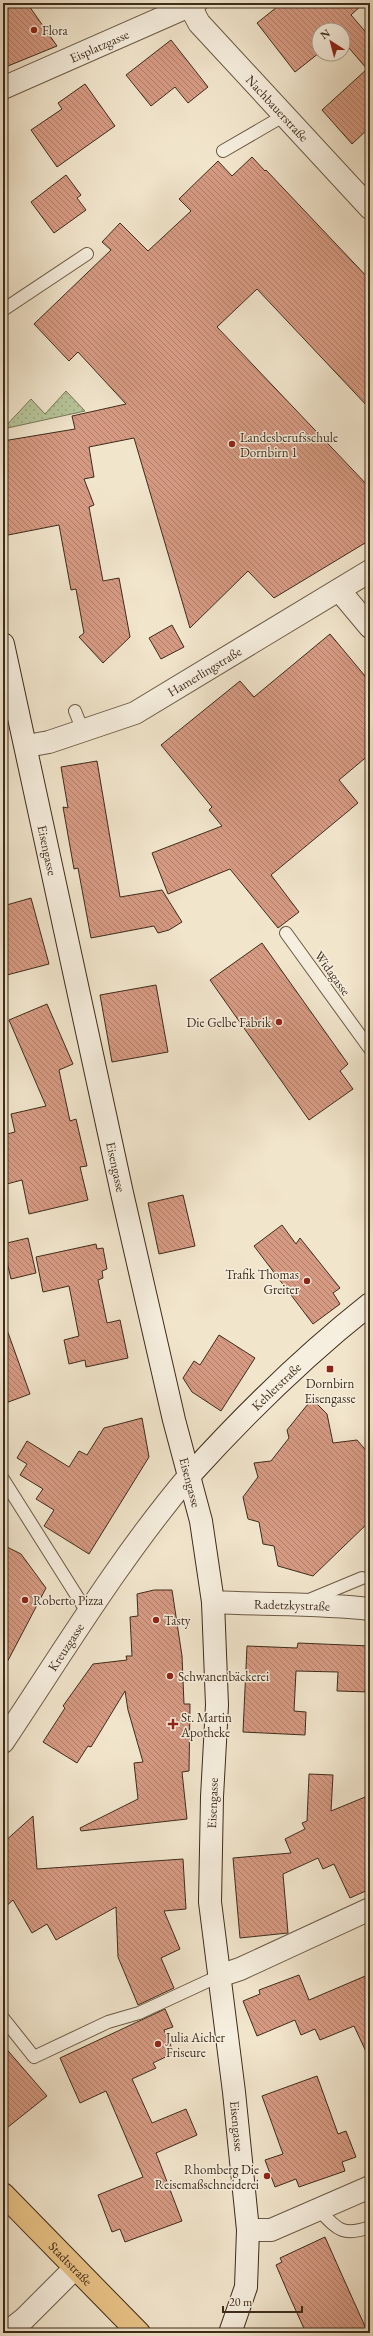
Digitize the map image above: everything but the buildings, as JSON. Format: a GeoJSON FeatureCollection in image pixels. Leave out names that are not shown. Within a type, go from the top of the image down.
{"type":"FeatureCollection","features":[{"type":"Feature","properties":{"kind":"main road","name":"Stadtstraße"},"geometry":{"type":"LineString","coordinates":[[3,2194],[139,2333]]}},
{"type":"Feature","properties":{"kind":"street","name":"Eisplatzgasse"},"geometry":{"type":"LineString","coordinates":[[3,88],[193,4]]}},
{"type":"Feature","properties":{"kind":"street","name":"Nachbauerstraße"},"geometry":{"type":"LineString","coordinates":[[193,4],[199,23],[370,208]]}},
{"type":"Feature","properties":{"kind":"street","name":"Hamerlingstraße"},"geometry":{"type":"LineString","coordinates":[[27,746],[50,742],[135,713],[370,571]]}},
{"type":"Feature","properties":{"kind":"street"},"geometry":{"type":"LineString","coordinates":[[339,590],[370,627]]}},
{"type":"Feature","properties":{"kind":"street","name":"Eisengasse"},"geometry":{"type":"LineString","coordinates":[[3,644],[9,703],[27,746],[122,1193],[174,1420],[201,1521],[213,1602],[218,1705],[212,1797],[210,1902],[220,1976],[248,2230],[246,2287],[230,2333]]}},
{"type":"Feature","properties":{"kind":"street","name":"Kehlerstraße"},"geometry":{"type":"LineString","coordinates":[[189,1476],[235,1426],[300,1362],[370,1304]]}},
{"type":"Feature","properties":{"kind":"street","name":"Kreuzgasse"},"geometry":{"type":"LineString","coordinates":[[3,1742],[87,1612],[156,1515],[189,1476]]}},
{"type":"Feature","properties":{"kind":"street","name":"Radetzkystraße"},"geometry":{"type":"LineString","coordinates":[[213,1602],[241,1604],[302,1603],[370,1609]]}},
{"type":"Feature","properties":{"kind":"street"},"geometry":{"type":"LineString","coordinates":[[220,1976],[240,1969],[370,1910]]}},
{"type":"Feature","properties":{"kind":"street"},"geometry":{"type":"LineString","coordinates":[[248,2230],[271,2230],[319,2210],[370,2186]]}},
{"type":"Feature","properties":{"kind":"street"},"geometry":{"type":"LineString","coordinates":[[6,2333],[24,2319],[75,2268]]}},
{"type":"Feature","properties":{"kind":"lane"},"geometry":{"type":"LineString","coordinates":[[223,151],[285,115]]}},
{"type":"Feature","properties":{"kind":"lane"},"geometry":{"type":"LineString","coordinates":[[3,310],[86,254]]}},
{"type":"Feature","properties":{"kind":"lane"},"geometry":{"type":"LineString","coordinates":[[75,711],[84,731]]}},
{"type":"Feature","properties":{"kind":"lane","name":"Widagasse"},"geometry":{"type":"LineString","coordinates":[[286,933],[370,1049]]}},
{"type":"Feature","properties":{"kind":"lane"},"geometry":{"type":"LineString","coordinates":[[3,1479],[87,1612]]}},
{"type":"Feature","properties":{"kind":"lane"},"geometry":{"type":"LineString","coordinates":[[302,1603],[362,1578]]}},
{"type":"Feature","properties":{"kind":"lane"},"geometry":{"type":"LineString","coordinates":[[3,2018],[34,2057],[108,2022],[139,2013],[220,1976]]}},
{"type":"Feature","properties":{"kind":"lane"},"geometry":{"type":"LineString","coordinates":[[319,2210],[335,2227],[344,2232],[354,2233],[370,2227]]}},
{"type":"Feature","properties":{"kind":"green space"},"geometry":{"type":"Polygon","coordinates":[[[66,391],[85,411],[3,429],[31,399],[45,414],[66,391]]]}},
{"type":"Feature","properties":{"kind":"place","name":"Flora"},"geometry":{"type":"Point","coordinates":[34,30]}},
{"type":"Feature","properties":{"kind":"place","name":"Landesberufsschule Dornbirn 1"},"geometry":{"type":"Point","coordinates":[232,444]}},
{"type":"Feature","properties":{"kind":"place","name":"Die Gelbe Fabrik"},"geometry":{"type":"Point","coordinates":[279,1022]}},
{"type":"Feature","properties":{"kind":"place","name":"Trafik Thomas Greiter"},"geometry":{"type":"Point","coordinates":[307,1281]}},
{"type":"Feature","properties":{"kind":"place","name":"Dornbirn Eisengasse"},"geometry":{"type":"Point","coordinates":[330,1369]}},
{"type":"Feature","properties":{"kind":"place","name":"Roberto Pizza"},"geometry":{"type":"Point","coordinates":[25,1600]}},
{"type":"Feature","properties":{"kind":"place","name":"Tasty"},"geometry":{"type":"Point","coordinates":[156,1620]}},
{"type":"Feature","properties":{"kind":"place","name":"Schwanenbäckerei"},"geometry":{"type":"Point","coordinates":[170,1676]}},
{"type":"Feature","properties":{"kind":"place","name":"St. Martin Apotheke"},"geometry":{"type":"Point","coordinates":[173,1724]}},
{"type":"Feature","properties":{"kind":"place","name":"Julia Aicher Friseure"},"geometry":{"type":"Point","coordinates":[158,2044]}},
{"type":"Feature","properties":{"kind":"place","name":"Rhomberg Die Reisemaßschneiderei"},"geometry":{"type":"Point","coordinates":[267,2176]}}]}
